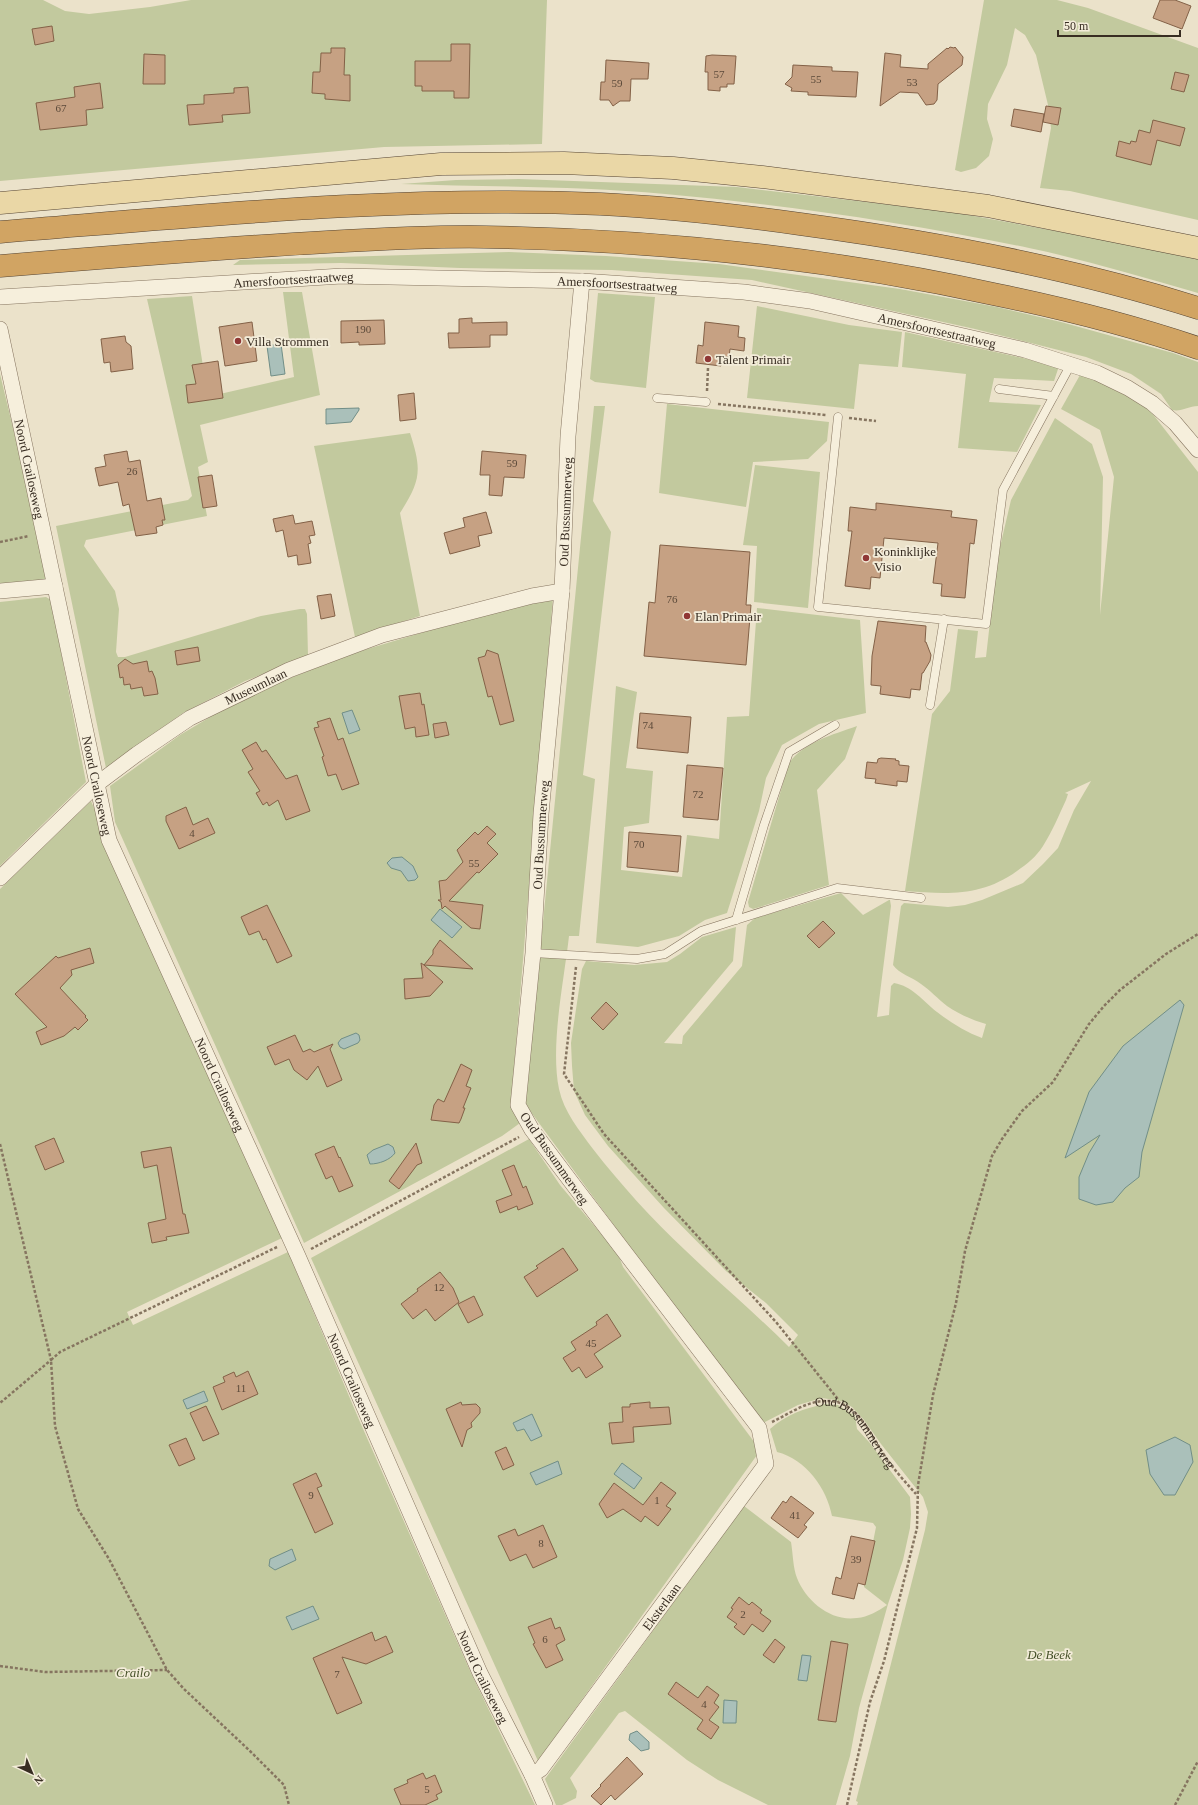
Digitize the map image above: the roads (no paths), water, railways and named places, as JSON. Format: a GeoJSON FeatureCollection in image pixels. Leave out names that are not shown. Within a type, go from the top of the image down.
{"type":"FeatureCollection","features":[{"type":"Feature","properties":{"kind":"highway"},"geometry":{"type":"LineString","coordinates":[[0,232],[210,215],[382,204],[492,202],[602,204],[745,216],[886,236],[1015,261],[1153,295],[1198,308]]}},
{"type":"Feature","properties":{"kind":"highway"},"geometry":{"type":"LineString","coordinates":[[0,266],[209,248],[375,240],[484,237],[664,245],[888,272],[1056,307],[1122,324],[1198,348]]}},
{"type":"Feature","properties":{"kind":"main road"},"geometry":{"type":"LineString","coordinates":[[0,203],[440,164],[564,163],[673,168],[755,176],[988,206],[1198,248]]}},
{"type":"Feature","properties":{"kind":"street","name":"Amersfoortsestraatweg"},"geometry":{"type":"LineString","coordinates":[[0,297],[342,276],[582,281],[744,292],[810,301],[1025,350],[1097,373],[1128,388],[1152,403],[1175,423],[1198,450]]}},
{"type":"Feature","properties":{"kind":"street","name":"Oud Bussummerweg"},"geometry":{"type":"LineString","coordinates":[[582,281],[568,436],[562,591],[541,814],[533,953],[518,1105],[532,1130],[759,1428]]}},
{"type":"Feature","properties":{"kind":"street","name":"Noord Crailoseweg"},"geometry":{"type":"LineString","coordinates":[[0,329],[109,840],[298,1256],[480,1673],[532,1775],[545,1805]]}},
{"type":"Feature","properties":{"kind":"street"},"geometry":{"type":"LineString","coordinates":[[0,591],[55,586]]}},
{"type":"Feature","properties":{"kind":"street","name":"Museumlaan"},"geometry":{"type":"LineString","coordinates":[[0,878],[97,784],[137,754],[190,718],[289,670],[382,635],[532,596],[562,591]]}},
{"type":"Feature","properties":{"kind":"street","name":"Eksterlaan"},"geometry":{"type":"LineString","coordinates":[[532,1775],[541,1769],[766,1464],[759,1428]]}},
{"type":"Feature","properties":{"kind":"lane"},"geometry":{"type":"LineString","coordinates":[[838,417],[818,607],[986,624],[1003,490],[1071,364]]}},
{"type":"Feature","properties":{"kind":"lane"},"geometry":{"type":"LineString","coordinates":[[999,389],[1054,396]]}},
{"type":"Feature","properties":{"kind":"lane"},"geometry":{"type":"LineString","coordinates":[[657,398],[706,402]]}},
{"type":"Feature","properties":{"kind":"lane"},"geometry":{"type":"LineString","coordinates":[[930,705],[944,619]]}},
{"type":"Feature","properties":{"kind":"lane"},"geometry":{"type":"LineString","coordinates":[[736,920],[764,825],[789,752],[835,725]]}},
{"type":"Feature","properties":{"kind":"lane"},"geometry":{"type":"LineString","coordinates":[[533,953],[637,959],[664,954],[701,931],[837,888],[921,898]]}},
{"type":"Feature","properties":{"kind":"water"},"geometry":{"type":"Polygon","coordinates":[[[281,344],[285,374],[271,376],[267,346],[281,344]]]}},
{"type":"Feature","properties":{"kind":"water"},"geometry":{"type":"Polygon","coordinates":[[[359,408],[351,422],[326,424],[326,409],[359,408]]]}},
{"type":"Feature","properties":{"kind":"water"},"geometry":{"type":"Polygon","coordinates":[[[352,710],[360,730],[349,734],[342,713],[352,710]]]}},
{"type":"Feature","properties":{"kind":"water"},"geometry":{"type":"Polygon","coordinates":[[[402,857],[413,866],[418,877],[415,880],[408,881],[401,871],[391,868],[387,863],[392,858],[402,857]]]}},
{"type":"Feature","properties":{"kind":"water"},"geometry":{"type":"Polygon","coordinates":[[[440,909],[462,927],[452,938],[431,920],[440,909]]]}},
{"type":"Feature","properties":{"kind":"water"},"geometry":{"type":"Polygon","coordinates":[[[1180,1000],[1184,1005],[1142,1152],[1139,1177],[1125,1188],[1113,1202],[1096,1205],[1079,1199],[1079,1177],[1089,1153],[1100,1135],[1065,1158],[1089,1092],[1123,1046],[1180,1000]]]}},
{"type":"Feature","properties":{"kind":"water"},"geometry":{"type":"Polygon","coordinates":[[[356,1033],[359,1035],[360,1040],[358,1043],[344,1049],[340,1047],[338,1043],[341,1039],[356,1033]]]}},
{"type":"Feature","properties":{"kind":"water"},"geometry":{"type":"Polygon","coordinates":[[[388,1144],[393,1147],[395,1153],[384,1161],[370,1164],[367,1155],[373,1150],[388,1144]]]}},
{"type":"Feature","properties":{"kind":"water"},"geometry":{"type":"Polygon","coordinates":[[[204,1391],[208,1401],[187,1409],[183,1400],[204,1391]]]}},
{"type":"Feature","properties":{"kind":"water"},"geometry":{"type":"Polygon","coordinates":[[[532,1414],[542,1436],[531,1441],[524,1429],[517,1431],[513,1423],[532,1414]]]}},
{"type":"Feature","properties":{"kind":"water"},"geometry":{"type":"Polygon","coordinates":[[[1175,1437],[1190,1445],[1193,1462],[1175,1495],[1164,1495],[1150,1474],[1146,1450],[1175,1437]]]}},
{"type":"Feature","properties":{"kind":"water"},"geometry":{"type":"Polygon","coordinates":[[[558,1461],[562,1474],[536,1485],[530,1473],[558,1461]]]}},
{"type":"Feature","properties":{"kind":"water"},"geometry":{"type":"Polygon","coordinates":[[[622,1463],[642,1478],[634,1489],[614,1474],[622,1463]]]}},
{"type":"Feature","properties":{"kind":"water"},"geometry":{"type":"Polygon","coordinates":[[[292,1549],[296,1560],[275,1570],[269,1566],[270,1559],[292,1549]]]}},
{"type":"Feature","properties":{"kind":"water"},"geometry":{"type":"Polygon","coordinates":[[[313,1606],[319,1619],[292,1630],[286,1617],[313,1606]]]}},
{"type":"Feature","properties":{"kind":"water"},"geometry":{"type":"Polygon","coordinates":[[[802,1655],[811,1656],[807,1681],[798,1680],[802,1655]]]}},
{"type":"Feature","properties":{"kind":"water"},"geometry":{"type":"Polygon","coordinates":[[[724,1700],[737,1701],[736,1723],[723,1723],[724,1700]]]}},
{"type":"Feature","properties":{"kind":"water"},"geometry":{"type":"Polygon","coordinates":[[[637,1731],[649,1742],[649,1749],[641,1751],[629,1740],[630,1734],[637,1731]]]}},
{"type":"Feature","properties":{"kind":"place","name":"Villa Strommen"},"geometry":{"type":"Point","coordinates":[238,341]}},
{"type":"Feature","properties":{"kind":"place","name":"Talent Primair"},"geometry":{"type":"Point","coordinates":[708,359]}},
{"type":"Feature","properties":{"kind":"place","name":"Koninklijke Visio"},"geometry":{"type":"Point","coordinates":[866,558]}},
{"type":"Feature","properties":{"kind":"place","name":"Elan Primair"},"geometry":{"type":"Point","coordinates":[687,616]}},
{"type":"Feature","properties":{"kind":"park label","name":"De Beek"},"geometry":{"type":"Point","coordinates":[1049,1654]}},
{"type":"Feature","properties":{"kind":"park label","name":"Crailo"},"geometry":{"type":"Point","coordinates":[133,1672]}}]}
